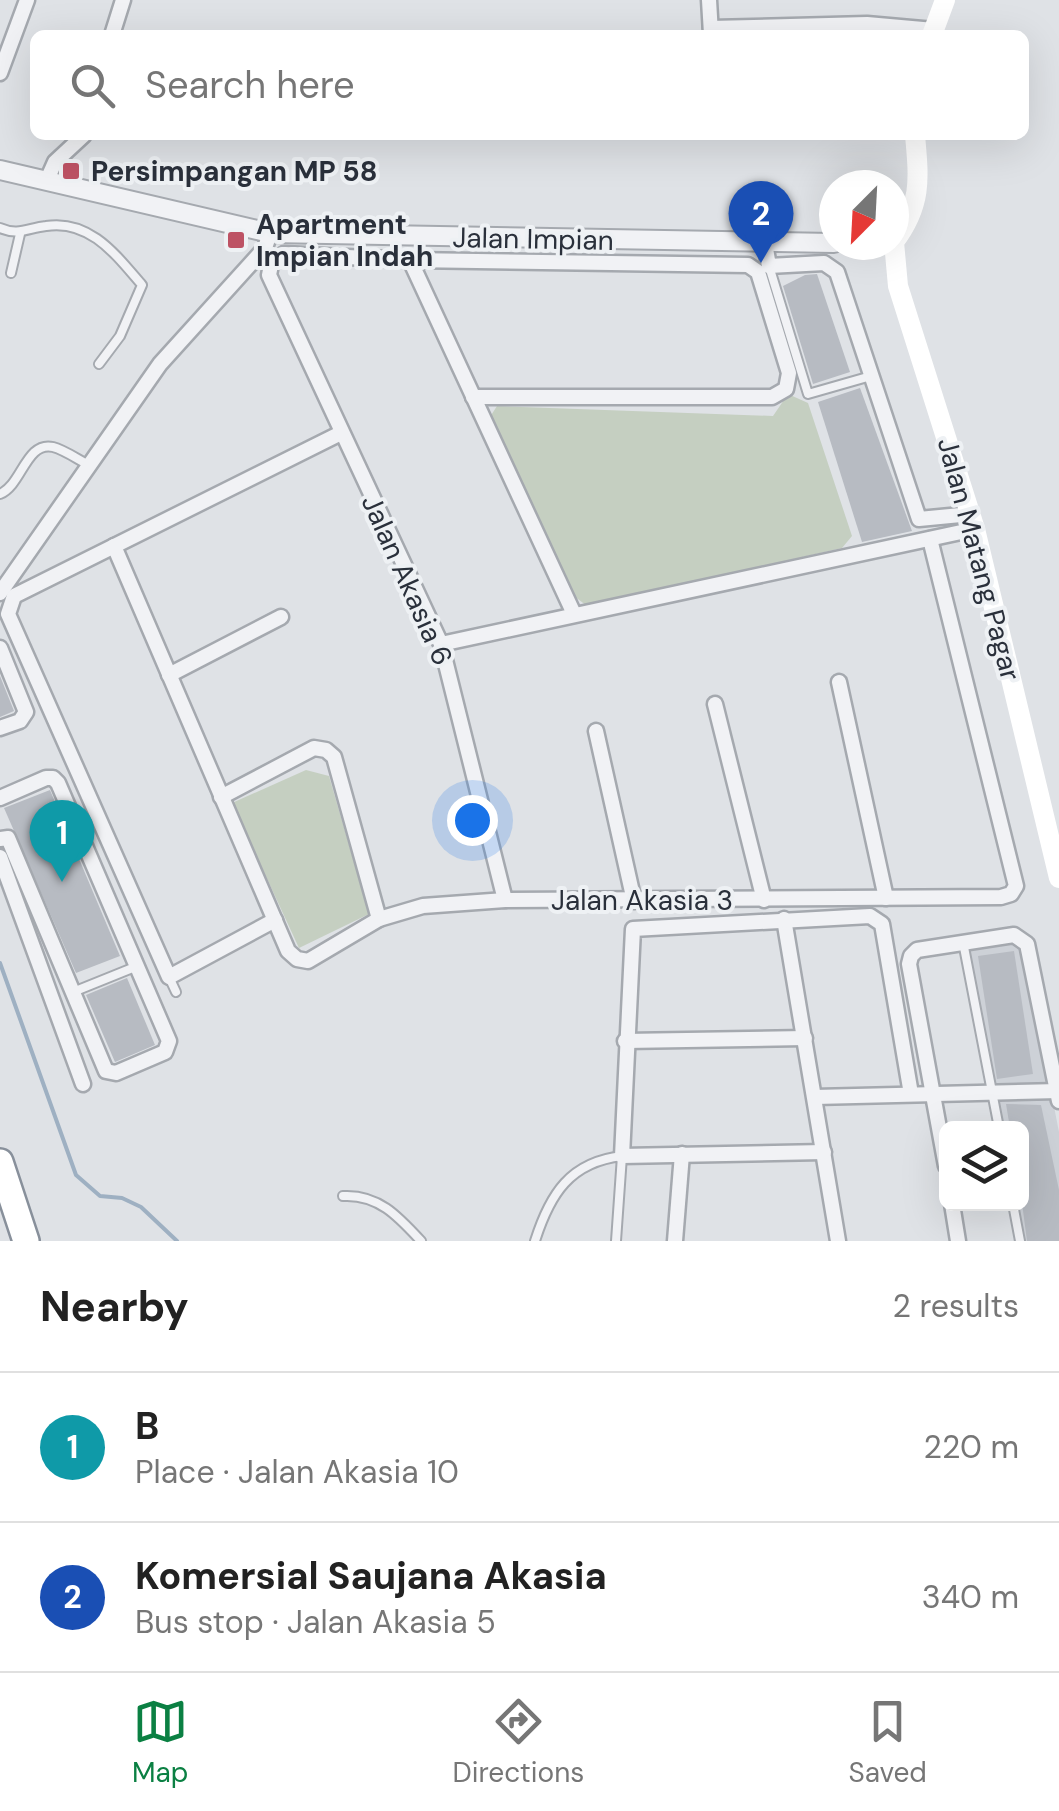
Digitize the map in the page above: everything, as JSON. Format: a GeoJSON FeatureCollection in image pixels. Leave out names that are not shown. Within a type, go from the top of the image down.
{"type":"FeatureCollection","features":[{"type":"Feature","properties":{"kind":"highway"},"geometry":{"type":"LineString","coordinates":[[0,1162],[26,1241]]}},
{"type":"Feature","properties":{"kind":"main road"},"geometry":{"type":"LineString","coordinates":[[934,30],[945,0]]}},
{"type":"Feature","properties":{"kind":"main road","name":"Jalan Matang Pagar"},"geometry":{"type":"LineString","coordinates":[[915,140],[919,183],[910,221],[894,242],[898,286],[973,522],[1059,878]]}},
{"type":"Feature","properties":{"kind":"street"},"geometry":{"type":"LineString","coordinates":[[0,73],[26,0]]}},
{"type":"Feature","properties":{"kind":"street"},"geometry":{"type":"LineString","coordinates":[[114,30],[123,0]]}},
{"type":"Feature","properties":{"kind":"street"},"geometry":{"type":"LineString","coordinates":[[709,0],[711,30]]}},
{"type":"Feature","properties":{"kind":"street"},"geometry":{"type":"LineString","coordinates":[[750,30],[867,24],[911,30]]}},
{"type":"Feature","properties":{"kind":"street"},"geometry":{"type":"LineString","coordinates":[[47,180],[55,162],[79,140]]}},
{"type":"Feature","properties":{"kind":"street","name":"Jalan Impian"},"geometry":{"type":"LineString","coordinates":[[0,170],[270,233],[819,243]]}},
{"type":"Feature","properties":{"kind":"street"},"geometry":{"type":"LineString","coordinates":[[114,546],[275,920],[169,977],[8,614],[5,578],[91,466],[160,364],[265,248],[270,233]]}},
{"type":"Feature","properties":{"kind":"street"},"geometry":{"type":"LineString","coordinates":[[474,397],[772,397],[786,389],[790,373],[762,267],[765,243]]}},
{"type":"Feature","properties":{"kind":"street","name":"Jalan Akasia 6"},"geometry":{"type":"LineString","coordinates":[[410,260],[284,254],[270,266],[269,275],[441,644],[506,900]]}},
{"type":"Feature","properties":{"kind":"street"},"geometry":{"type":"LineString","coordinates":[[574,614],[410,260],[832,266],[919,520],[973,522]]}},
{"type":"Feature","properties":{"kind":"street"},"geometry":{"type":"LineString","coordinates":[[7,594],[341,434]]}},
{"type":"Feature","properties":{"kind":"street"},"geometry":{"type":"LineString","coordinates":[[441,644],[930,539],[973,522]]}},
{"type":"Feature","properties":{"kind":"street","name":"Jalan Akasia 3"},"geometry":{"type":"LineString","coordinates":[[275,920],[288,950],[297,959],[308,961],[379,920],[423,906],[506,900],[764,900],[1011,894],[1016,886],[930,539]]}},
{"type":"Feature","properties":{"kind":"street"},"geometry":{"type":"LineString","coordinates":[[169,675],[282,618]]}},
{"type":"Feature","properties":{"kind":"street"},"geometry":{"type":"LineString","coordinates":[[0,648],[26,712],[20,720],[0,728]]}},
{"type":"Feature","properties":{"kind":"street"},"geometry":{"type":"LineString","coordinates":[[839,682],[886,898]]}},
{"type":"Feature","properties":{"kind":"street"},"geometry":{"type":"LineString","coordinates":[[715,704],[764,900]]}},
{"type":"Feature","properties":{"kind":"street"},"geometry":{"type":"LineString","coordinates":[[596,732],[634,901]]}},
{"type":"Feature","properties":{"kind":"street"},"geometry":{"type":"LineString","coordinates":[[221,797],[314,748],[326,750],[334,757],[379,920]]}},
{"type":"Feature","properties":{"kind":"street"},"geometry":{"type":"LineString","coordinates":[[0,798],[46,778],[56,780],[169,1041],[168,1048],[116,1073],[104,1068],[4,839],[0,820]]}},
{"type":"Feature","properties":{"kind":"street"},"geometry":{"type":"LineString","coordinates":[[0,857],[83,1084]]}},
{"type":"Feature","properties":{"kind":"street"},"geometry":{"type":"LineString","coordinates":[[824,1152],[622,1156],[630,936],[635,927],[870,916],[882,924],[911,1094]]}},
{"type":"Feature","properties":{"kind":"street"},"geometry":{"type":"LineString","coordinates":[[784,919],[838,1241]]}},
{"type":"Feature","properties":{"kind":"street"},"geometry":{"type":"LineString","coordinates":[[815,1097],[935,1094],[992,1092],[1058,1094],[1027,944],[1014,935],[917,950],[911,956],[909,964],[935,1094],[939,1121]]}},
{"type":"Feature","properties":{"kind":"street"},"geometry":{"type":"LineString","coordinates":[[50,993],[73,992]]}},
{"type":"Feature","properties":{"kind":"street"},"geometry":{"type":"LineString","coordinates":[[625,1040],[805,1038]]}},
{"type":"Feature","properties":{"kind":"street"},"geometry":{"type":"LineString","coordinates":[[675,1241],[682,1154]]}},
{"type":"Feature","properties":{"kind":"street"},"geometry":{"type":"LineString","coordinates":[[953,1211],[958,1241]]}},
{"type":"Feature","properties":{"kind":"lane"},"geometry":{"type":"LineString","coordinates":[[0,228],[20,234],[43,226],[71,224],[106,244],[142,285],[120,336],[99,364]]}},
{"type":"Feature","properties":{"kind":"lane"},"geometry":{"type":"LineString","coordinates":[[12,273],[20,234]]}},
{"type":"Feature","properties":{"kind":"lane"},"geometry":{"type":"LineString","coordinates":[[762,267],[808,394],[871,376]]}},
{"type":"Feature","properties":{"kind":"lane"},"geometry":{"type":"LineString","coordinates":[[0,494],[14,486],[39,448],[52,446],[91,466]]}},
{"type":"Feature","properties":{"kind":"lane"},"geometry":{"type":"LineString","coordinates":[[962,942],[998,1121]]}},
{"type":"Feature","properties":{"kind":"lane"},"geometry":{"type":"LineString","coordinates":[[73,992],[136,966]]}},
{"type":"Feature","properties":{"kind":"lane"},"geometry":{"type":"LineString","coordinates":[[169,977],[176,992]]}},
{"type":"Feature","properties":{"kind":"lane"},"geometry":{"type":"LineString","coordinates":[[534,1241],[557,1190],[574,1171],[604,1158],[622,1156],[616,1241]]}},
{"type":"Feature","properties":{"kind":"lane"},"geometry":{"type":"LineString","coordinates":[[343,1196],[364,1194],[380,1202],[421,1241]]}},
{"type":"Feature","properties":{"kind":"lane"},"geometry":{"type":"LineString","coordinates":[[1014,1211],[1020,1241]]}},
{"type":"Feature","properties":{"kind":"shaded area"},"geometry":{"type":"Polygon","coordinates":[[[1012,941],[1023,949],[1059,1132],[1059,1241],[1023,1241],[1017,1211],[1029,1211],[1029,1121],[1000,1121],[966,946],[1012,941]]]}},
{"type":"Feature","properties":{"kind":"green space"},"geometry":{"type":"Polygon","coordinates":[[[788,394],[808,403],[852,536],[842,548],[587,606],[574,596],[490,417],[497,406],[773,416],[788,394]]]}},
{"type":"Feature","properties":{"kind":"green space"},"geometry":{"type":"Polygon","coordinates":[[[306,770],[329,776],[369,914],[299,948],[232,803],[306,770]]]}},
{"type":"Feature","properties":{"kind":"building"},"geometry":{"type":"Polygon","coordinates":[[[817,274],[850,372],[813,384],[783,286],[805,275],[817,274]]]}},
{"type":"Feature","properties":{"kind":"building"},"geometry":{"type":"Polygon","coordinates":[[[860,388],[912,531],[862,542],[818,402],[860,388]]]}},
{"type":"Feature","properties":{"kind":"building"},"geometry":{"type":"Polygon","coordinates":[[[0,676],[14,711],[0,717],[0,676]]]}},
{"type":"Feature","properties":{"kind":"building"},"geometry":{"type":"Polygon","coordinates":[[[50,790],[120,956],[76,973],[4,808],[50,790]]]}},
{"type":"Feature","properties":{"kind":"building"},"geometry":{"type":"Polygon","coordinates":[[[1014,951],[1033,1074],[997,1079],[978,956],[1014,951]]]}},
{"type":"Feature","properties":{"kind":"building"},"geometry":{"type":"Polygon","coordinates":[[[127,978],[155,1045],[115,1062],[86,995],[127,978]]]}},
{"type":"Feature","properties":{"kind":"building"},"geometry":{"type":"Polygon","coordinates":[[[1006,1104],[1041,1105],[1059,1190],[1059,1241],[1027,1241],[1023,1211],[1029,1211],[1029,1121],[1009,1121],[1006,1104]]]}},
{"type":"Feature","properties":{"kind":"waterway"},"geometry":{"type":"LineString","coordinates":[[0,963],[76,1175],[100,1196],[122,1198],[141,1207],[177,1241]]}},
{"type":"Feature","properties":{"kind":"place","name":"Persimpangan MP 58"},"geometry":{"type":"Point","coordinates":[71,171]}},
{"type":"Feature","properties":{"kind":"place","name":"Apartment Impian Indah"},"geometry":{"type":"Point","coordinates":[236,240]}},
{"type":"Feature","properties":{"kind":"place","name":"Komersial Saujana Akasia"},"geometry":{"type":"Point","coordinates":[761,263]}},
{"type":"Feature","properties":{"kind":"place","name":"B"},"geometry":{"type":"Point","coordinates":[62,882]}}]}
